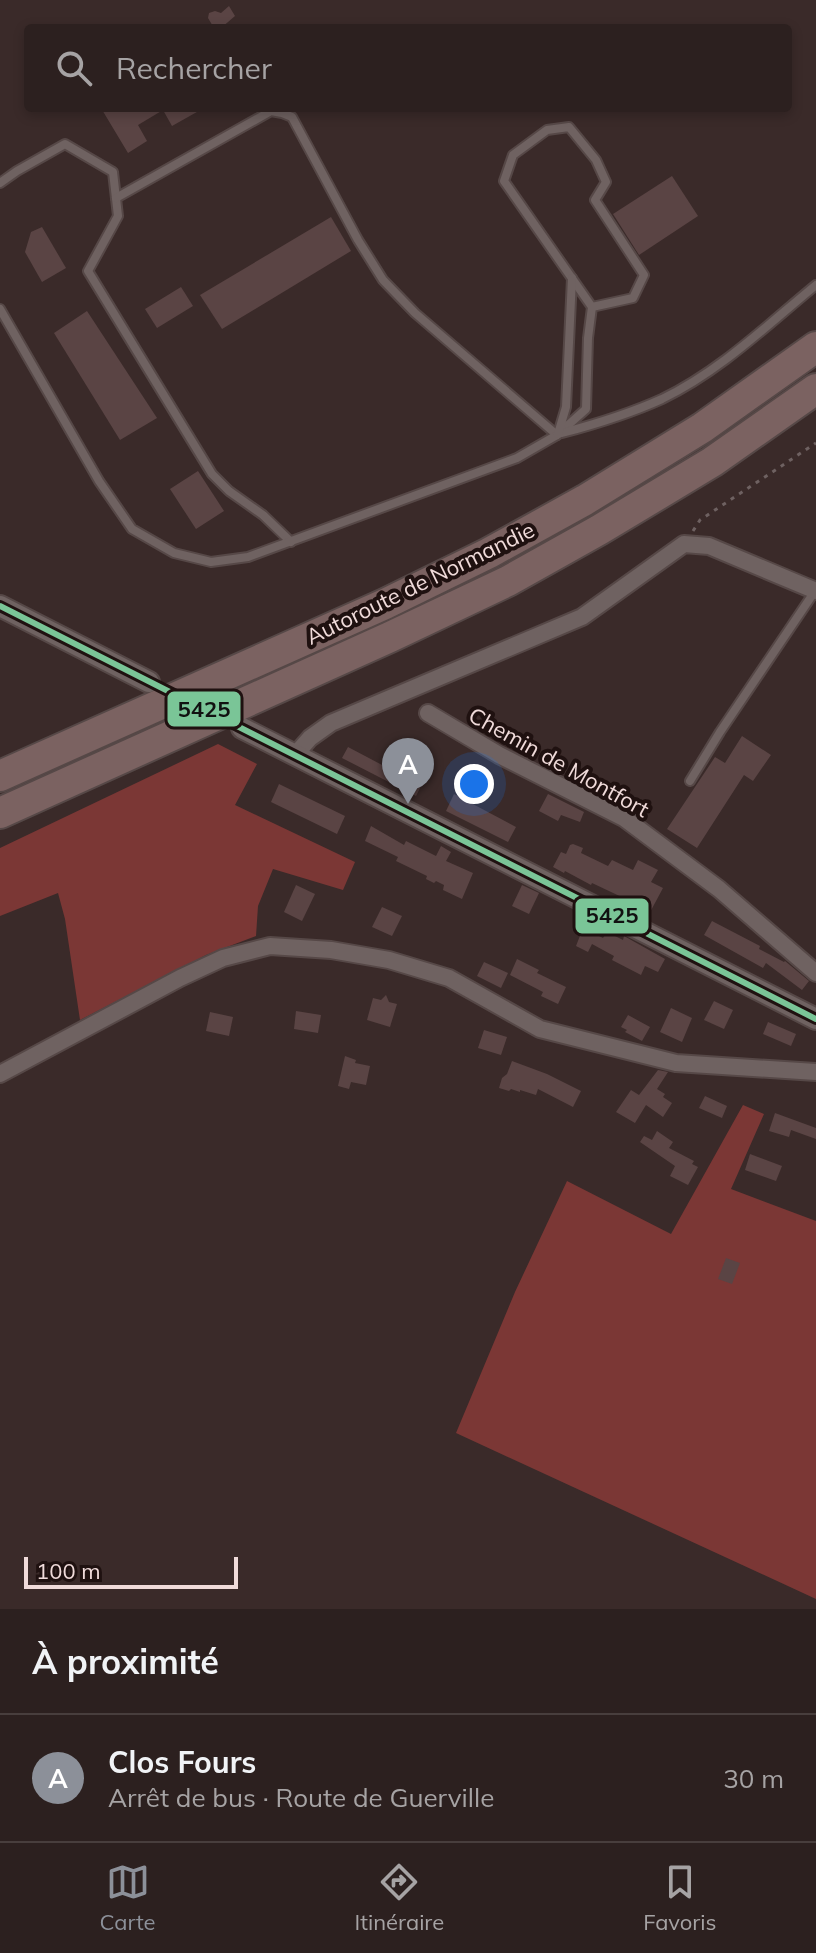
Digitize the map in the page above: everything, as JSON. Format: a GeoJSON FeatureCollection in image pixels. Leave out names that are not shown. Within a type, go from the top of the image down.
{"type":"FeatureCollection","features":[{"type":"Feature","properties":{"kind":"highway","name":"Autoroute de Normandie"},"geometry":{"type":"LineString","coordinates":[[0,776],[385,604],[489,553],[585,500],[702,428],[816,347]]}},
{"type":"Feature","properties":{"kind":"highway","name":"Autoroute de Normandie"},"geometry":{"type":"LineString","coordinates":[[0,813],[508,581],[712,462],[816,389]]}},
{"type":"Feature","properties":{"kind":"street"},"geometry":{"type":"LineString","coordinates":[[295,755],[320,729],[582,617],[684,544],[709,546],[816,591]]}},
{"type":"Feature","properties":{"kind":"street"},"geometry":{"type":"LineString","coordinates":[[0,606],[149,682]]}},
{"type":"Feature","properties":{"kind":"street","name":"Chemin de Montfort"},"geometry":{"type":"LineString","coordinates":[[428,713],[499,755],[624,818],[719,889],[816,973]]}},
{"type":"Feature","properties":{"kind":"street"},"geometry":{"type":"LineString","coordinates":[[242,728],[816,1019]]}},
{"type":"Feature","properties":{"kind":"street"},"geometry":{"type":"LineString","coordinates":[[0,1074],[180,978],[223,958],[270,946],[331,950],[389,960],[449,978],[540,1029],[676,1063],[816,1072]]}},
{"type":"Feature","properties":{"kind":"lane"},"geometry":{"type":"LineString","coordinates":[[116,198],[269,112]]}},
{"type":"Feature","properties":{"kind":"lane"},"geometry":{"type":"LineString","coordinates":[[276,112],[292,117],[383,280],[415,313],[557,435]]}},
{"type":"Feature","properties":{"kind":"lane"},"geometry":{"type":"LineString","coordinates":[[0,309],[99,481],[132,529],[174,553],[211,562],[248,557],[517,458],[557,435],[586,409],[592,307],[504,181],[513,155],[547,130],[569,127],[596,160],[606,182],[595,200],[644,275],[633,298],[592,307]]}},
{"type":"Feature","properties":{"kind":"lane"},"geometry":{"type":"LineString","coordinates":[[0,183],[65,144],[113,172],[118,216],[88,271],[212,474],[291,542]]}},
{"type":"Feature","properties":{"kind":"lane"},"geometry":{"type":"LineString","coordinates":[[557,435],[566,407],[572,278]]}},
{"type":"Feature","properties":{"kind":"lane"},"geometry":{"type":"LineString","coordinates":[[557,435],[616,418],[663,399],[696,380],[744,347],[816,285]]}},
{"type":"Feature","properties":{"kind":"lane"},"geometry":{"type":"LineString","coordinates":[[690,781],[816,591]]}},
{"type":"Feature","properties":{"kind":"path"},"geometry":{"type":"LineString","coordinates":[[684,544],[700,520],[816,443]]}},
{"type":"Feature","properties":{"kind":"shaded area"},"geometry":{"type":"Polygon","coordinates":[[[218,744],[257,764],[235,805],[355,862],[343,890],[273,869],[258,906],[256,936],[206,955],[80,1020],[65,919],[58,893],[0,916],[0,848],[218,744]]]}},
{"type":"Feature","properties":{"kind":"shaded area"},"geometry":{"type":"Polygon","coordinates":[[[743,1105],[764,1114],[731,1189],[816,1221],[816,1599],[456,1433],[515,1292],[567,1181],[671,1234],[743,1105]]]}},
{"type":"Feature","properties":{"kind":"building"},"geometry":{"type":"Polygon","coordinates":[[[229,6],[235,16],[226,24],[212,24],[209,13],[221,13],[229,6]]]}},
{"type":"Feature","properties":{"kind":"building"},"geometry":{"type":"Polygon","coordinates":[[[103,112],[160,112],[138,125],[147,141],[128,153],[103,112]]]}},
{"type":"Feature","properties":{"kind":"building"},"geometry":{"type":"Polygon","coordinates":[[[164,112],[197,112],[172,126],[164,112]]]}},
{"type":"Feature","properties":{"kind":"building"},"geometry":{"type":"Polygon","coordinates":[[[672,176],[698,216],[639,255],[613,214],[672,176]]]}},
{"type":"Feature","properties":{"kind":"building"},"geometry":{"type":"Polygon","coordinates":[[[331,217],[351,251],[222,329],[200,295],[331,217]]]}},
{"type":"Feature","properties":{"kind":"building"},"geometry":{"type":"Polygon","coordinates":[[[42,227],[66,268],[42,282],[25,252],[31,232],[42,227]]]}},
{"type":"Feature","properties":{"kind":"building"},"geometry":{"type":"Polygon","coordinates":[[[181,287],[193,306],[157,328],[145,309],[181,287]]]}},
{"type":"Feature","properties":{"kind":"building"},"geometry":{"type":"Polygon","coordinates":[[[87,311],[157,418],[120,440],[54,333],[87,311]]]}},
{"type":"Feature","properties":{"kind":"building"},"geometry":{"type":"Polygon","coordinates":[[[198,471],[224,511],[196,529],[170,489],[198,471]]]}},
{"type":"Feature","properties":{"kind":"building"},"geometry":{"type":"Polygon","coordinates":[[[742,736],[771,755],[753,781],[744,775],[697,848],[667,829],[715,757],[725,763],[742,736]]]}},
{"type":"Feature","properties":{"kind":"building"},"geometry":{"type":"Polygon","coordinates":[[[348,747],[384,766],[391,752],[413,763],[407,774],[423,782],[416,796],[342,758],[348,747]]]}},
{"type":"Feature","properties":{"kind":"building"},"geometry":{"type":"Polygon","coordinates":[[[279,784],[345,816],[337,834],[271,802],[279,784]]]}},
{"type":"Feature","properties":{"kind":"building"},"geometry":{"type":"Polygon","coordinates":[[[454,794],[516,827],[508,842],[446,811],[454,794]]]}},
{"type":"Feature","properties":{"kind":"building"},"geometry":{"type":"Polygon","coordinates":[[[548,794],[584,812],[580,822],[561,815],[558,821],[539,811],[548,794]]]}},
{"type":"Feature","properties":{"kind":"building"},"geometry":{"type":"Polygon","coordinates":[[[371,826],[404,845],[406,841],[436,856],[441,846],[451,852],[446,861],[473,873],[462,899],[443,890],[444,885],[426,879],[427,876],[396,861],[398,857],[365,841],[371,826]]]}},
{"type":"Feature","properties":{"kind":"building"},"geometry":{"type":"Polygon","coordinates":[[[573,844],[583,848],[581,853],[608,866],[612,860],[633,870],[638,860],[658,870],[651,882],[663,888],[648,916],[625,906],[628,900],[553,867],[561,852],[566,854],[573,844]]]}},
{"type":"Feature","properties":{"kind":"building"},"geometry":{"type":"Polygon","coordinates":[[[296,885],[315,894],[302,921],[284,912],[296,885]]]}},
{"type":"Feature","properties":{"kind":"building"},"geometry":{"type":"Polygon","coordinates":[[[522,885],[539,893],[529,914],[512,906],[522,885]]]}},
{"type":"Feature","properties":{"kind":"building"},"geometry":{"type":"Polygon","coordinates":[[[382,907],[402,916],[392,936],[372,927],[382,907]]]}},
{"type":"Feature","properties":{"kind":"building"},"geometry":{"type":"Polygon","coordinates":[[[712,921],[785,961],[809,981],[802,990],[766,963],[763,968],[704,935],[712,921]]]}},
{"type":"Feature","properties":{"kind":"building"},"geometry":{"type":"Polygon","coordinates":[[[583,928],[603,938],[607,932],[623,940],[624,936],[665,959],[658,972],[645,966],[641,975],[612,960],[614,956],[592,944],[588,952],[576,946],[583,928]]]}},
{"type":"Feature","properties":{"kind":"building"},"geometry":{"type":"Polygon","coordinates":[[[517,959],[566,987],[558,1004],[541,996],[543,992],[510,975],[517,959]]]}},
{"type":"Feature","properties":{"kind":"building"},"geometry":{"type":"Polygon","coordinates":[[[484,962],[508,973],[501,988],[477,976],[484,962]]]}},
{"type":"Feature","properties":{"kind":"building"},"geometry":{"type":"Polygon","coordinates":[[[386,995],[389,1002],[397,1004],[390,1027],[367,1020],[373,998],[381,1000],[386,995]]]}},
{"type":"Feature","properties":{"kind":"building"},"geometry":{"type":"Polygon","coordinates":[[[714,1001],[733,1010],[724,1029],[704,1020],[714,1001]]]}},
{"type":"Feature","properties":{"kind":"building"},"geometry":{"type":"Polygon","coordinates":[[[671,1008],[692,1018],[682,1042],[660,1032],[671,1008]]]}},
{"type":"Feature","properties":{"kind":"building"},"geometry":{"type":"Polygon","coordinates":[[[296,1011],[321,1015],[318,1033],[294,1029],[296,1011]]]}},
{"type":"Feature","properties":{"kind":"building"},"geometry":{"type":"Polygon","coordinates":[[[210,1012],[233,1017],[229,1036],[206,1031],[210,1012]]]}},
{"type":"Feature","properties":{"kind":"building"},"geometry":{"type":"Polygon","coordinates":[[[628,1015],[650,1027],[642,1041],[621,1027],[628,1015]]]}},
{"type":"Feature","properties":{"kind":"building"},"geometry":{"type":"Polygon","coordinates":[[[768,1022],[796,1034],[791,1046],[763,1034],[768,1022]]]}},
{"type":"Feature","properties":{"kind":"building"},"geometry":{"type":"Polygon","coordinates":[[[484,1030],[507,1037],[501,1055],[478,1048],[484,1030]]]}},
{"type":"Feature","properties":{"kind":"building"},"geometry":{"type":"Polygon","coordinates":[[[345,1056],[356,1060],[355,1063],[370,1066],[366,1085],[351,1082],[349,1089],[338,1086],[345,1056]]]}},
{"type":"Feature","properties":{"kind":"building"},"geometry":{"type":"Polygon","coordinates":[[[512,1061],[581,1091],[573,1107],[538,1089],[536,1095],[499,1088],[512,1061]]]}},
{"type":"Feature","properties":{"kind":"building"},"geometry":{"type":"Polygon","coordinates":[[[658,1070],[668,1072],[657,1089],[672,1103],[663,1117],[646,1105],[635,1123],[616,1112],[631,1090],[639,1095],[658,1070]]]}},
{"type":"Feature","properties":{"kind":"building"},"geometry":{"type":"Polygon","coordinates":[[[705,1096],[727,1106],[722,1118],[699,1108],[705,1096]]]}},
{"type":"Feature","properties":{"kind":"building"},"geometry":{"type":"Polygon","coordinates":[[[775,1113],[816,1128],[816,1139],[791,1130],[789,1137],[769,1131],[775,1113]]]}},
{"type":"Feature","properties":{"kind":"building"},"geometry":{"type":"Polygon","coordinates":[[[657,1131],[673,1142],[669,1148],[694,1161],[692,1164],[698,1167],[688,1185],[670,1176],[675,1166],[640,1142],[644,1136],[652,1140],[657,1131]]]}},
{"type":"Feature","properties":{"kind":"building"},"geometry":{"type":"Polygon","coordinates":[[[750,1154],[782,1166],[776,1181],[745,1170],[750,1154]]]}},
{"type":"Feature","properties":{"kind":"building"},"geometry":{"type":"Polygon","coordinates":[[[726,1258],[740,1263],[732,1284],[718,1279],[726,1258]]]}},
{"type":"Feature","properties":{"kind":"transit line","name":"5425"},"geometry":{"type":"LineString","coordinates":[[0,606],[816,1019]]}},
{"type":"Feature","properties":{"kind":"place","name":"Clos Fours"},"geometry":{"type":"Point","coordinates":[408,804]}}]}
